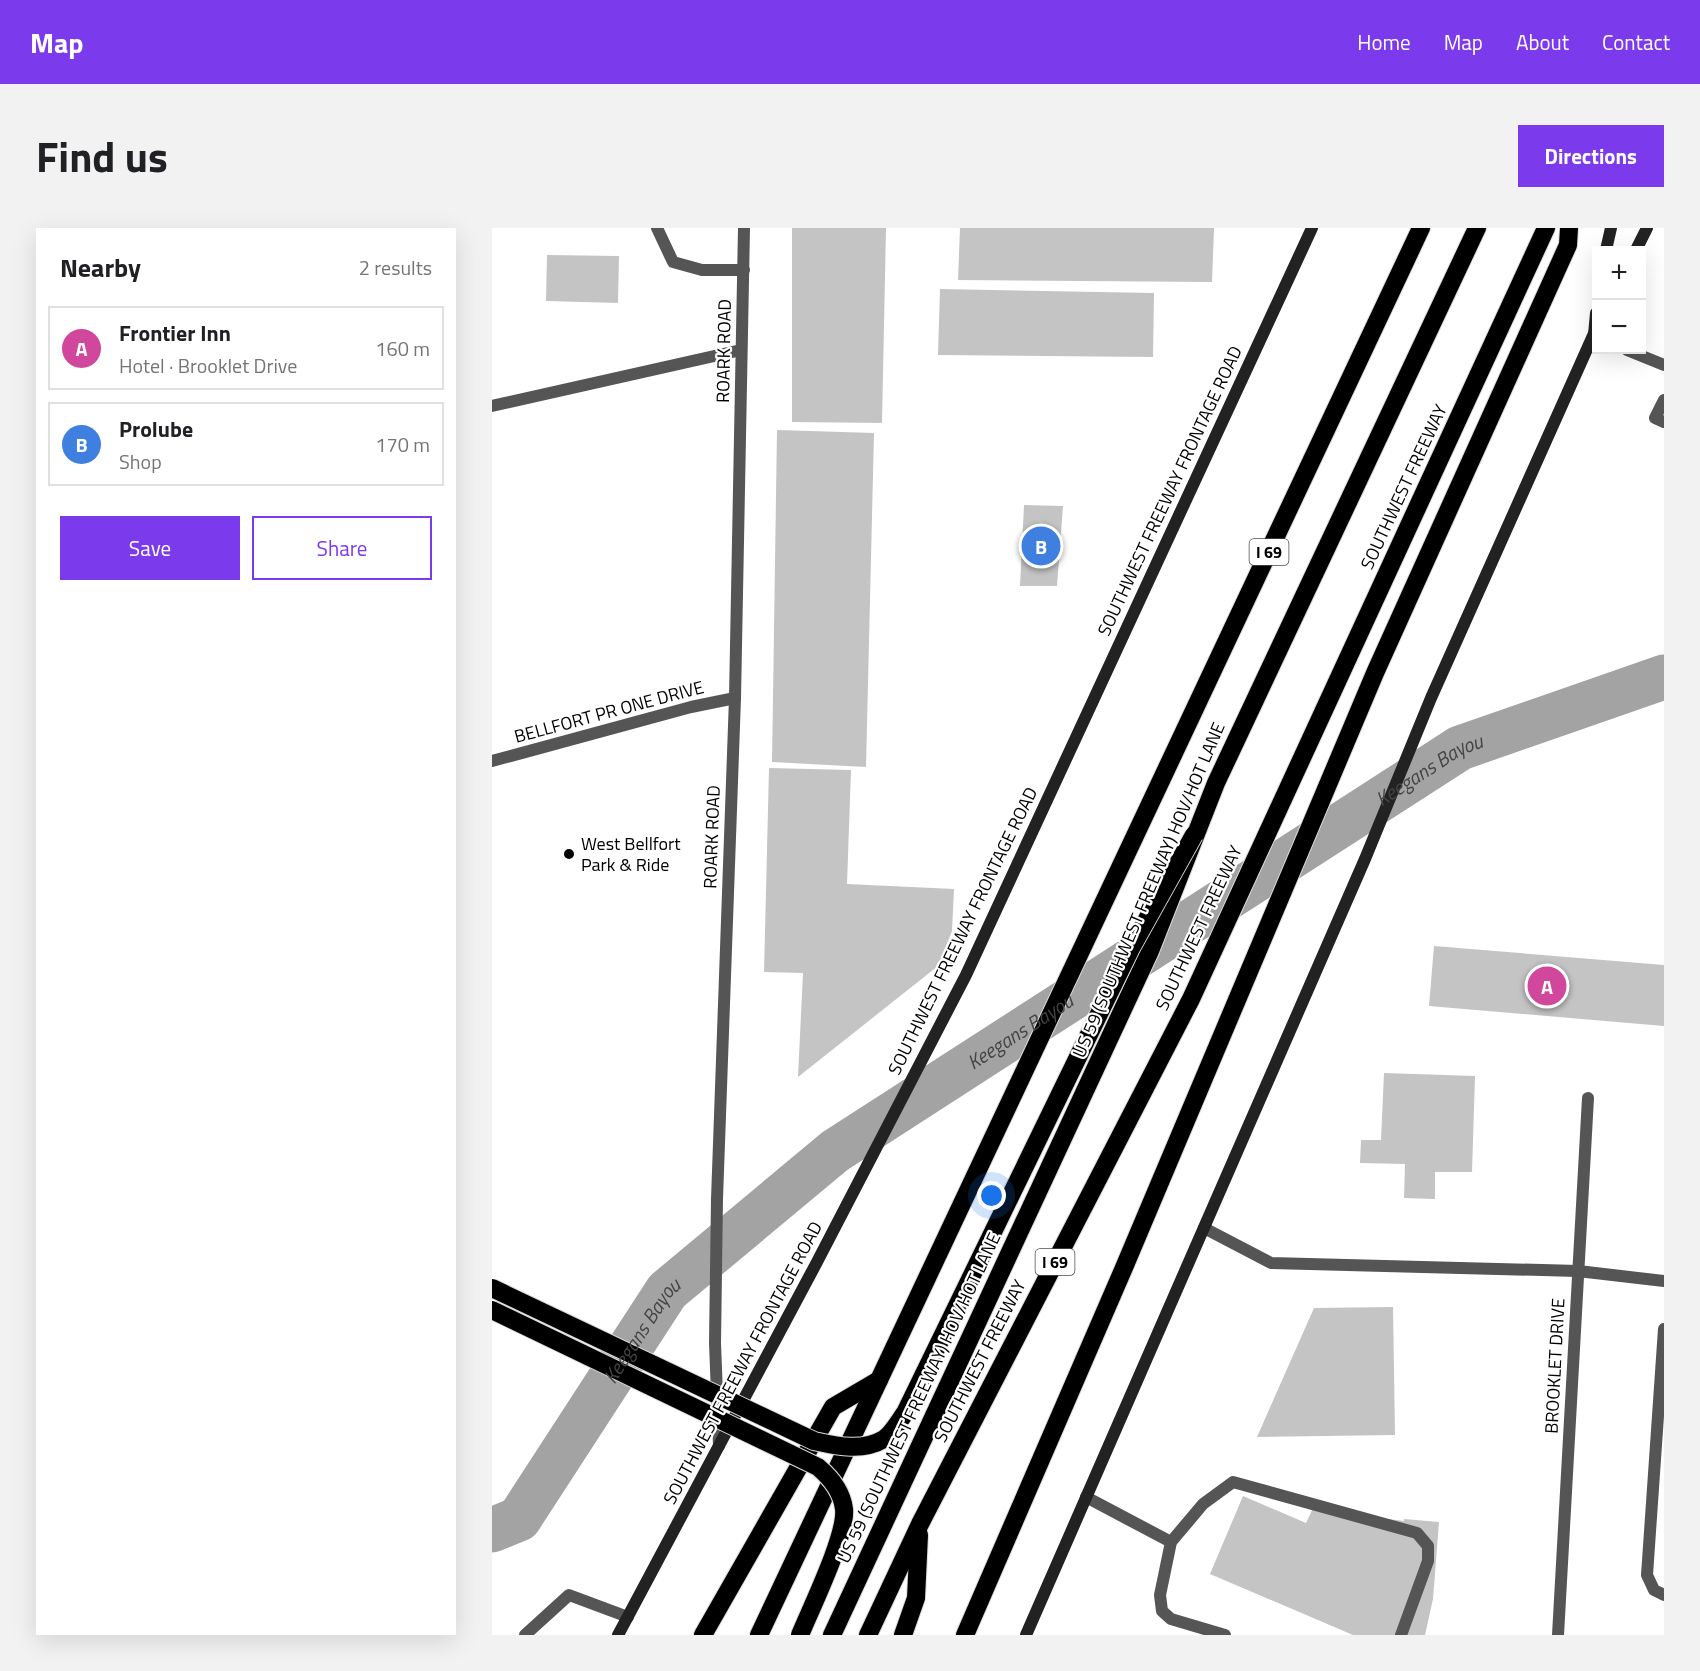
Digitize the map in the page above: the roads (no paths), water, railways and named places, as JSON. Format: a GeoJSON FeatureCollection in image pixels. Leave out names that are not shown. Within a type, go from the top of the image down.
{"type":"FeatureCollection","features":[{"type":"Feature","properties":{"kind":"highway","name":"I 69"},"geometry":{"type":"LineString","coordinates":[[759,1635],[1421,228]]}},
{"type":"Feature","properties":{"kind":"highway","name":"US 59 (SOUTHWEST FREEWAY) HOV/HOT LANE"},"geometry":{"type":"LineString","coordinates":[[832,1635],[1150,951],[1216,783],[1477,228]]}},
{"type":"Feature","properties":{"kind":"highway","name":"SOUTHWEST FREEWAY"},"geometry":{"type":"LineString","coordinates":[[868,1635],[920,1524],[1191,999],[1546,228]]}},
{"type":"Feature","properties":{"kind":"highway"},"geometry":{"type":"LineString","coordinates":[[965,1635],[1123,1270],[1375,673],[1568,245],[1569,228]]}},
{"type":"Feature","properties":{"kind":"highway"},"geometry":{"type":"LineString","coordinates":[[492,1288],[814,1441],[840,1447],[870,1444],[886,1438],[905,1413],[1131,948],[1194,835]]}},
{"type":"Feature","properties":{"kind":"highway"},"geometry":{"type":"LineString","coordinates":[[492,1310],[818,1467],[828,1476],[840,1493],[844,1510],[842,1530],[800,1635]]}},
{"type":"Feature","properties":{"kind":"highway"},"geometry":{"type":"LineString","coordinates":[[703,1635],[833,1407],[879,1380]]}},
{"type":"Feature","properties":{"kind":"highway"},"geometry":{"type":"LineString","coordinates":[[903,1635],[916,1598],[920,1524]]}},
{"type":"Feature","properties":{"kind":"main road"},"geometry":{"type":"LineString","coordinates":[[1296,264],[1303,228]]}},
{"type":"Feature","properties":{"kind":"main road","name":"SOUTHWEST FREEWAY FRONTAGE ROAD"},"geometry":{"type":"LineString","coordinates":[[618,1635],[817,1263],[966,975],[1312,228]]}},
{"type":"Feature","properties":{"kind":"main road"},"geometry":{"type":"LineString","coordinates":[[1296,264],[1318,228]]}},
{"type":"Feature","properties":{"kind":"main road"},"geometry":{"type":"LineString","coordinates":[[1607,246],[1611,228]]}},
{"type":"Feature","properties":{"kind":"main road"},"geometry":{"type":"LineString","coordinates":[[1638,246],[1647,228]]}},
{"type":"Feature","properties":{"kind":"main road"},"geometry":{"type":"LineString","coordinates":[[1026,1635],[1365,859],[1431,698],[1592,341]]}},
{"type":"Feature","properties":{"kind":"street"},"geometry":{"type":"LineString","coordinates":[[657,228],[673,262],[702,270],[744,270]]}},
{"type":"Feature","properties":{"kind":"street","name":"ROARK ROAD"},"geometry":{"type":"LineString","coordinates":[[719,1446],[715,1343],[717,1199],[735,698],[744,228]]}},
{"type":"Feature","properties":{"kind":"street"},"geometry":{"type":"LineString","coordinates":[[492,406],[741,350]]}},
{"type":"Feature","properties":{"kind":"street"},"geometry":{"type":"LineString","coordinates":[[1637,354],[1664,365]]}},
{"type":"Feature","properties":{"kind":"street"},"geometry":{"type":"LineString","coordinates":[[1664,400],[1655,418],[1664,422]]}},
{"type":"Feature","properties":{"kind":"street","name":"BELLFORT PR ONE DRIVE"},"geometry":{"type":"LineString","coordinates":[[492,761],[691,707],[735,698]]}},
{"type":"Feature","properties":{"kind":"street","name":"BROOKLET DRIVE"},"geometry":{"type":"LineString","coordinates":[[1558,1635],[1588,1098]]}},
{"type":"Feature","properties":{"kind":"street"},"geometry":{"type":"LineString","coordinates":[[1204,1228],[1271,1263],[1578,1271],[1664,1281]]}},
{"type":"Feature","properties":{"kind":"street"},"geometry":{"type":"LineString","coordinates":[[1664,1329],[1647,1575],[1654,1590],[1664,1594]]}},
{"type":"Feature","properties":{"kind":"street"},"geometry":{"type":"LineString","coordinates":[[1225,1635],[1171,1619],[1162,1611],[1160,1595],[1171,1542],[1203,1504],[1233,1482],[1417,1533],[1428,1546],[1428,1560],[1401,1635]]}},
{"type":"Feature","properties":{"kind":"street"},"geometry":{"type":"LineString","coordinates":[[1086,1497],[1171,1542]]}},
{"type":"Feature","properties":{"kind":"street"},"geometry":{"type":"LineString","coordinates":[[525,1635],[569,1595],[628,1617]]}},
{"type":"Feature","properties":{"kind":"waterway","name":"Keegans Bayou"},"geometry":{"type":"LineString","coordinates":[[492,1530],[519,1519],[667,1291],[835,1151],[1460,748],[1664,677]]}},
{"type":"Feature","properties":{"kind":"place","name":"Prolube"},"geometry":{"type":"Point","coordinates":[1041,546]}},
{"type":"Feature","properties":{"kind":"place","name":"West Bellfort Park & Ride"},"geometry":{"type":"Point","coordinates":[569,854]}},
{"type":"Feature","properties":{"kind":"place","name":"Frontier Inn"},"geometry":{"type":"Point","coordinates":[1547,986]}}]}
